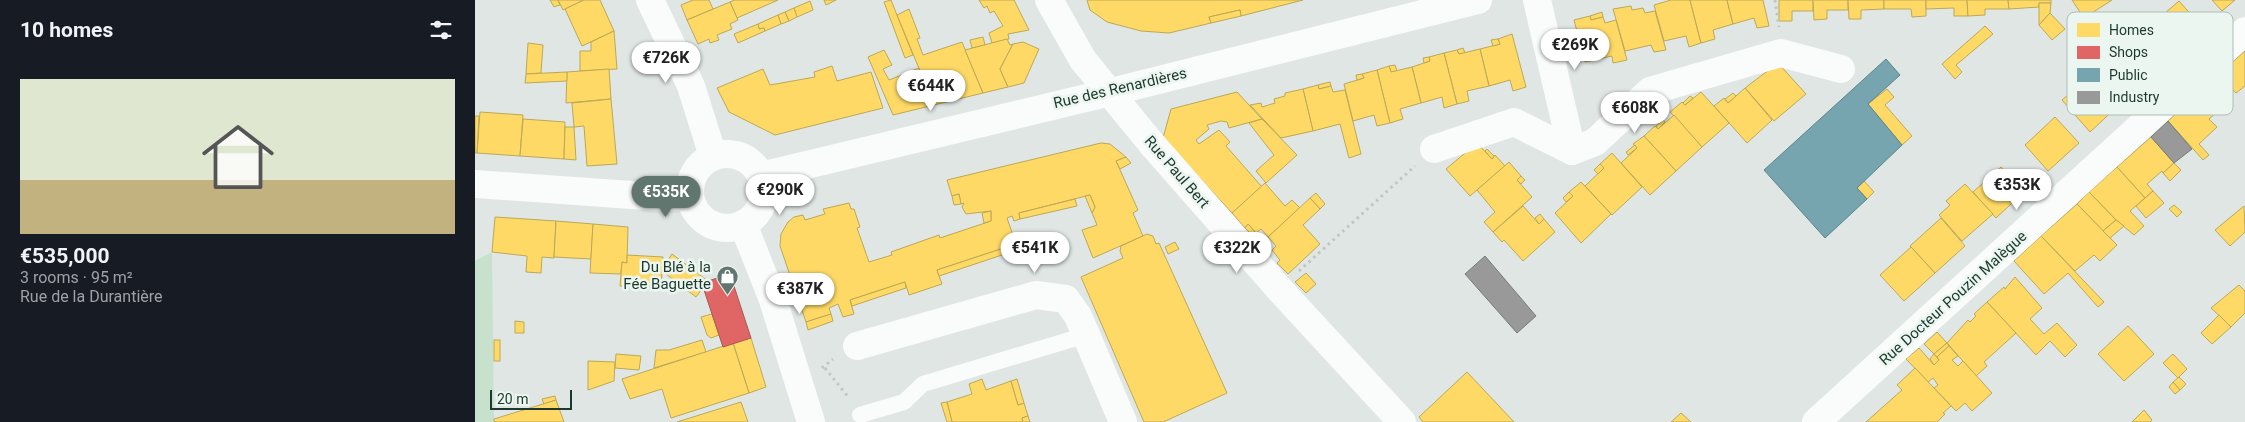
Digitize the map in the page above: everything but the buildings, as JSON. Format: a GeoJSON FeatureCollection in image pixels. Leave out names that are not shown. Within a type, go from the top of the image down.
{"type":"FeatureCollection","features":[{"type":"Feature","properties":{"kind":"street"},"geometry":{"type":"LineString","coordinates":[[650,0],[691,86],[713,156]]}},
{"type":"Feature","properties":{"kind":"street","name":"Rue Paul Bert"},"geometry":{"type":"LineString","coordinates":[[1049,0],[1083,60],[1151,143],[1281,291],[1402,422]]}},
{"type":"Feature","properties":{"kind":"street","name":"Rue des Renardières"},"geometry":{"type":"LineString","coordinates":[[761,176],[1111,92],[1476,0]]}},
{"type":"Feature","properties":{"kind":"street"},"geometry":{"type":"LineString","coordinates":[[1537,0],[1572,151]]}},
{"type":"Feature","properties":{"kind":"street","name":"Rue Docteur Pouzin Malègue"},"geometry":{"type":"LineString","coordinates":[[2233,42],[2245,31]]}},
{"type":"Feature","properties":{"kind":"street"},"geometry":{"type":"LineString","coordinates":[[1434,148],[1514,122],[1572,151],[1595,142],[1650,91],[1781,53],[1841,69]]}},
{"type":"Feature","properties":{"kind":"street","name":"Rue Docteur Pouzin Malègue"},"geometry":{"type":"LineString","coordinates":[[1816,422],[2153,115]]}},
{"type":"Feature","properties":{"kind":"street"},"geometry":{"type":"LineString","coordinates":[[731,154],[745,158],[755,166],[761,176],[764,193],[761,205],[756,214],[743,224],[729,228],[711,225],[698,215],[689,197],[690,184],[694,173],[701,163],[713,156],[731,154]]}},
{"type":"Feature","properties":{"kind":"street"},"geometry":{"type":"LineString","coordinates":[[475,184],[660,197],[689,197]]}},
{"type":"Feature","properties":{"kind":"street"},"geometry":{"type":"LineString","coordinates":[[743,224],[773,300],[811,422]]}},
{"type":"Feature","properties":{"kind":"street"},"geometry":{"type":"LineString","coordinates":[[857,346],[1036,295],[1066,299],[1078,316],[1123,422]]}},
{"type":"Feature","properties":{"kind":"lane"},"geometry":{"type":"LineString","coordinates":[[860,415],[904,402],[923,384],[1086,335]]}},
{"type":"Feature","properties":{"kind":"path"},"geometry":{"type":"LineString","coordinates":[[1299,272],[1434,148]]}},
{"type":"Feature","properties":{"kind":"path"},"geometry":{"type":"LineString","coordinates":[[797,376],[824,368],[840,351],[857,346]]}},
{"type":"Feature","properties":{"kind":"path"},"geometry":{"type":"LineString","coordinates":[[824,368],[860,415]]}},
{"type":"Feature","properties":{"kind":"green space"},"geometry":{"type":"Polygon","coordinates":[[[492,252],[494,422],[475,422],[475,261],[492,252]]]}},
{"type":"Feature","properties":{"kind":"place","name":"Du Blé à la Fée Baguette"},"geometry":{"type":"Point","coordinates":[727,295]}}]}
